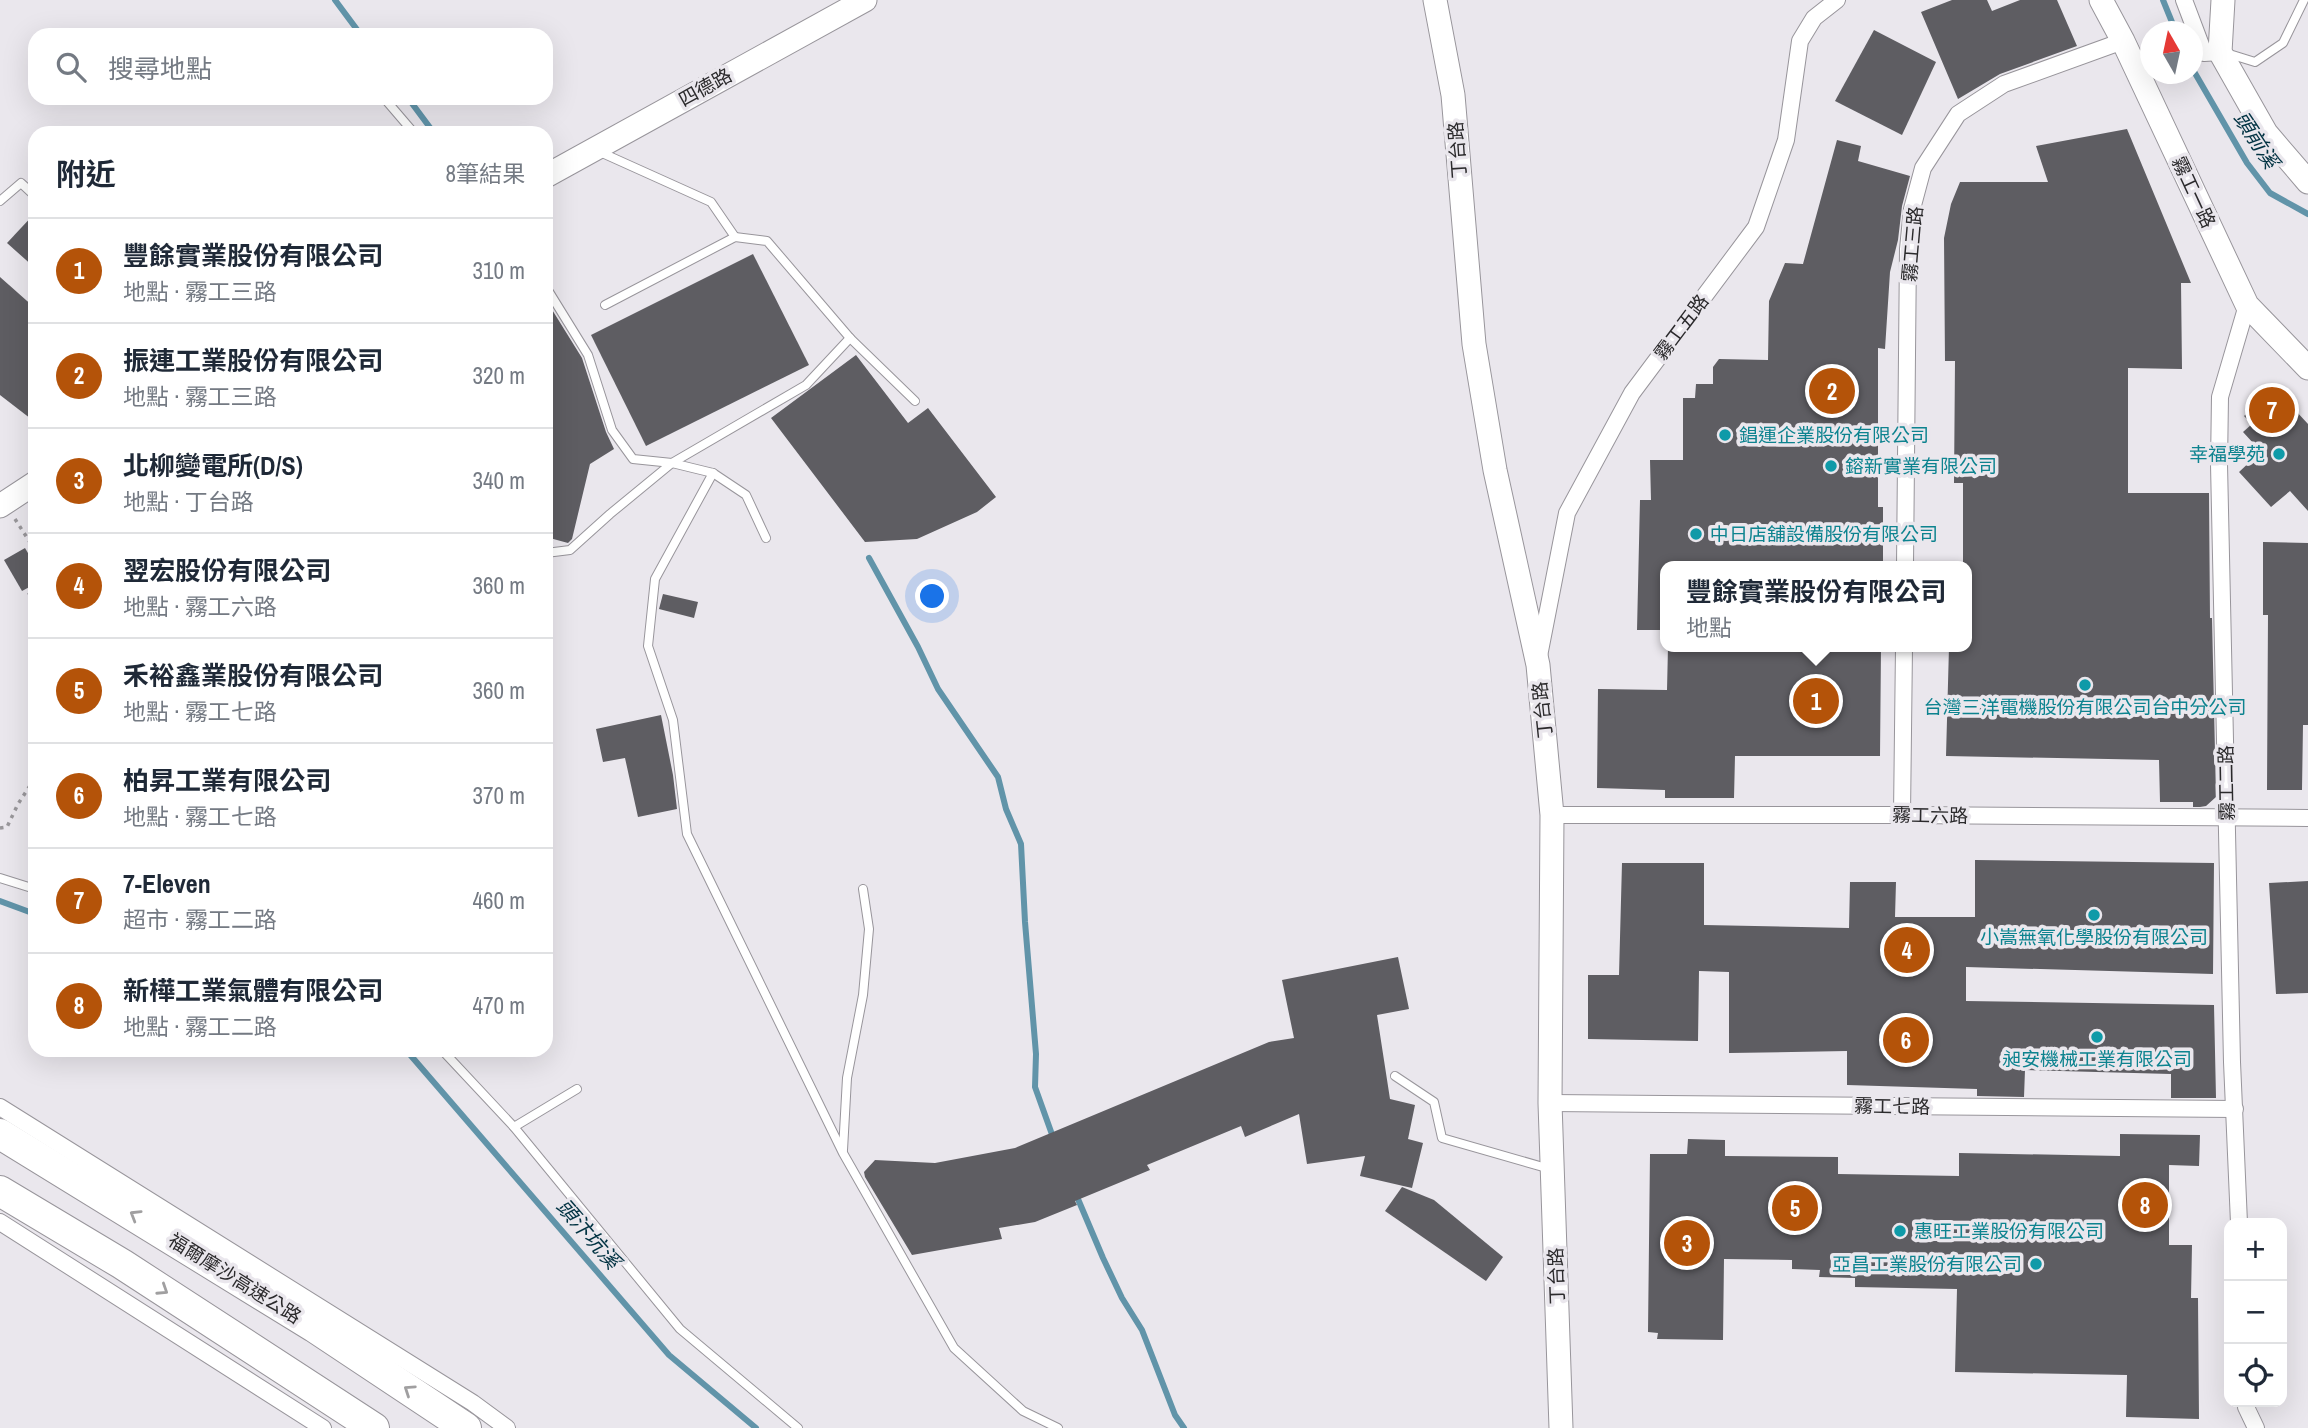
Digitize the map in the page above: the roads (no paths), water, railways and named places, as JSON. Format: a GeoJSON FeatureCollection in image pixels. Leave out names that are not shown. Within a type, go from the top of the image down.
{"type":"FeatureCollection","features":[{"type":"Feature","properties":{"kind":"highway","name":"福爾摩沙高速公路"},"geometry":{"type":"LineString","coordinates":[[0,1133],[314,1327],[466,1428]]}},
{"type":"Feature","properties":{"kind":"highway"},"geometry":{"type":"LineString","coordinates":[[0,1191],[122,1264],[374,1428]]}},
{"type":"Feature","properties":{"kind":"street","name":"四德路"},"geometry":{"type":"LineString","coordinates":[[553,172],[865,0]]}},
{"type":"Feature","properties":{"kind":"street","name":"丁台路"},"geometry":{"type":"LineString","coordinates":[[1435,0],[1453,95],[1475,344],[1495,470],[1538,665],[1552,815],[1550,1103],[1561,1428]]}},
{"type":"Feature","properties":{"kind":"street","name":"霧工五路"},"geometry":{"type":"LineString","coordinates":[[1538,665],[1567,513],[1632,393],[1756,226],[1786,140],[1800,41],[1814,18],[1836,0]]}},
{"type":"Feature","properties":{"kind":"street","name":"霧工一路"},"geometry":{"type":"LineString","coordinates":[[2101,0],[2123,41],[2247,305],[2308,368]]}},
{"type":"Feature","properties":{"kind":"street"},"geometry":{"type":"LineString","coordinates":[[2184,0],[2204,53],[2220,52]]}},
{"type":"Feature","properties":{"kind":"street"},"geometry":{"type":"LineString","coordinates":[[2223,0],[2220,52],[2266,133],[2308,182]]}},
{"type":"Feature","properties":{"kind":"street","name":"霧工三路"},"geometry":{"type":"LineString","coordinates":[[1905,561],[1908,249],[1913,209],[1923,168],[1958,114],[2004,83],[2123,41]]}},
{"type":"Feature","properties":{"kind":"street","name":"霧工二路"},"geometry":{"type":"LineString","coordinates":[[2239,1218],[2227,818],[2220,397],[2247,305]]}},
{"type":"Feature","properties":{"kind":"street"},"geometry":{"type":"LineString","coordinates":[[3,504],[28,488]]}},
{"type":"Feature","properties":{"kind":"street"},"geometry":{"type":"LineString","coordinates":[[1902,814],[1903,652]]}},
{"type":"Feature","properties":{"kind":"street","name":"霧工六路"},"geometry":{"type":"LineString","coordinates":[[1552,815],[1902,814],[2308,818]]}},
{"type":"Feature","properties":{"kind":"street","name":"霧工七路"},"geometry":{"type":"LineString","coordinates":[[1550,1103],[2235,1109]]}},
{"type":"Feature","properties":{"kind":"street"},"geometry":{"type":"LineString","coordinates":[[0,1107],[473,1403],[507,1428]]}},
{"type":"Feature","properties":{"kind":"street"},"geometry":{"type":"LineString","coordinates":[[0,1222],[323,1428]]}},
{"type":"Feature","properties":{"kind":"street"},"geometry":{"type":"LineString","coordinates":[[2246,1407],[2256,1428]]}},
{"type":"Feature","properties":{"kind":"lane"},"geometry":{"type":"LineString","coordinates":[[2220,52],[2255,62],[2283,43],[2304,0]]}},
{"type":"Feature","properties":{"kind":"lane"},"geometry":{"type":"LineString","coordinates":[[390,105],[408,126]]}},
{"type":"Feature","properties":{"kind":"lane"},"geometry":{"type":"LineString","coordinates":[[594,149],[711,202],[735,237]]}},
{"type":"Feature","properties":{"kind":"lane"},"geometry":{"type":"LineString","coordinates":[[0,201],[21,183],[28,190]]}},
{"type":"Feature","properties":{"kind":"lane"},"geometry":{"type":"LineString","coordinates":[[605,305],[735,237],[766,241],[850,338],[915,401]]}},
{"type":"Feature","properties":{"kind":"lane"},"geometry":{"type":"LineString","coordinates":[[553,298],[588,355],[612,430],[634,459],[672,463],[712,473],[746,495],[766,538]]}},
{"type":"Feature","properties":{"kind":"lane"},"geometry":{"type":"LineString","coordinates":[[553,552],[570,550],[672,463],[806,385],[850,338]]}},
{"type":"Feature","properties":{"kind":"lane"},"geometry":{"type":"LineString","coordinates":[[712,473],[655,579],[648,646],[673,720],[687,834],[843,1153],[954,1348],[1023,1412],[1058,1428]]}},
{"type":"Feature","properties":{"kind":"lane"},"geometry":{"type":"LineString","coordinates":[[0,878],[28,887]]}},
{"type":"Feature","properties":{"kind":"lane"},"geometry":{"type":"LineString","coordinates":[[843,1153],[847,1078],[863,995],[869,929],[863,890]]}},
{"type":"Feature","properties":{"kind":"lane"},"geometry":{"type":"LineString","coordinates":[[449,1057],[514,1126],[680,1329],[798,1428]]}},
{"type":"Feature","properties":{"kind":"lane"},"geometry":{"type":"LineString","coordinates":[[1395,1076],[1434,1102],[1442,1138],[1552,1169]]}},
{"type":"Feature","properties":{"kind":"lane"},"geometry":{"type":"LineString","coordinates":[[514,1126],[577,1089]]}},
{"type":"Feature","properties":{"kind":"waterway"},"geometry":{"type":"LineString","coordinates":[[335,0],[356,28]]}},
{"type":"Feature","properties":{"kind":"waterway","name":"頭前溪"},"geometry":{"type":"LineString","coordinates":[[2163,0],[2172,21]]}},
{"type":"Feature","properties":{"kind":"waterway","name":"頭前溪"},"geometry":{"type":"LineString","coordinates":[[2201,84],[2247,163],[2270,193],[2308,214]]}},
{"type":"Feature","properties":{"kind":"waterway"},"geometry":{"type":"LineString","coordinates":[[413,105],[429,126]]}},
{"type":"Feature","properties":{"kind":"waterway"},"geometry":{"type":"LineString","coordinates":[[869,558],[938,689],[998,777],[1006,809],[1021,844],[1036,1054],[1035,1087],[1054,1140]]}},
{"type":"Feature","properties":{"kind":"waterway","name":"頭汴坑溪"},"geometry":{"type":"LineString","coordinates":[[0,901],[28,911]]}},
{"type":"Feature","properties":{"kind":"waterway","name":"頭汴坑溪"},"geometry":{"type":"LineString","coordinates":[[412,1057],[669,1355],[756,1428]]}},
{"type":"Feature","properties":{"kind":"waterway"},"geometry":{"type":"LineString","coordinates":[[1075,1192],[1122,1298],[1142,1330],[1175,1415],[1184,1428]]}},
{"type":"Feature","properties":{"kind":"place","name":"振連工業股份有限公司"},"geometry":{"type":"Point","coordinates":[1832,391]}},
{"type":"Feature","properties":{"kind":"place","name":"7-Eleven"},"geometry":{"type":"Point","coordinates":[2272,410]}},
{"type":"Feature","properties":{"kind":"place","name":"錩運企業股份有限公司"},"geometry":{"type":"Point","coordinates":[1725,435]}},
{"type":"Feature","properties":{"kind":"place","name":"幸福學苑"},"geometry":{"type":"Point","coordinates":[2279,454]}},
{"type":"Feature","properties":{"kind":"place","name":"鎔新實業有限公司"},"geometry":{"type":"Point","coordinates":[1831,466]}},
{"type":"Feature","properties":{"kind":"place","name":"中日店舖設備股份有限公司"},"geometry":{"type":"Point","coordinates":[1696,534]}},
{"type":"Feature","properties":{"kind":"place","name":"台灣三洋電機股份有限公司台中分公司"},"geometry":{"type":"Point","coordinates":[2085,685]}},
{"type":"Feature","properties":{"kind":"place","name":"豐餘實業股份有限公司"},"geometry":{"type":"Point","coordinates":[1816,701]}},
{"type":"Feature","properties":{"kind":"place","name":"小嵩無氧化學股份有限公司"},"geometry":{"type":"Point","coordinates":[2094,915]}},
{"type":"Feature","properties":{"kind":"place","name":"翌宏股份有限公司"},"geometry":{"type":"Point","coordinates":[1907,950]}},
{"type":"Feature","properties":{"kind":"place","name":"昶安機械工業有限公司"},"geometry":{"type":"Point","coordinates":[2097,1037]}},
{"type":"Feature","properties":{"kind":"place","name":"柏昇工業有限公司"},"geometry":{"type":"Point","coordinates":[1906,1040]}},
{"type":"Feature","properties":{"kind":"place","name":"新樺工業氣體有限公司"},"geometry":{"type":"Point","coordinates":[2145,1205]}},
{"type":"Feature","properties":{"kind":"place","name":"禾裕鑫業股份有限公司"},"geometry":{"type":"Point","coordinates":[1795,1208]}},
{"type":"Feature","properties":{"kind":"place","name":"惠旺工業股份有限公司"},"geometry":{"type":"Point","coordinates":[1900,1231]}},
{"type":"Feature","properties":{"kind":"place","name":"北柳變電所(D/S)"},"geometry":{"type":"Point","coordinates":[1687,1243]}},
{"type":"Feature","properties":{"kind":"place","name":"亞昌工業股份有限公司"},"geometry":{"type":"Point","coordinates":[2036,1264]}}]}
